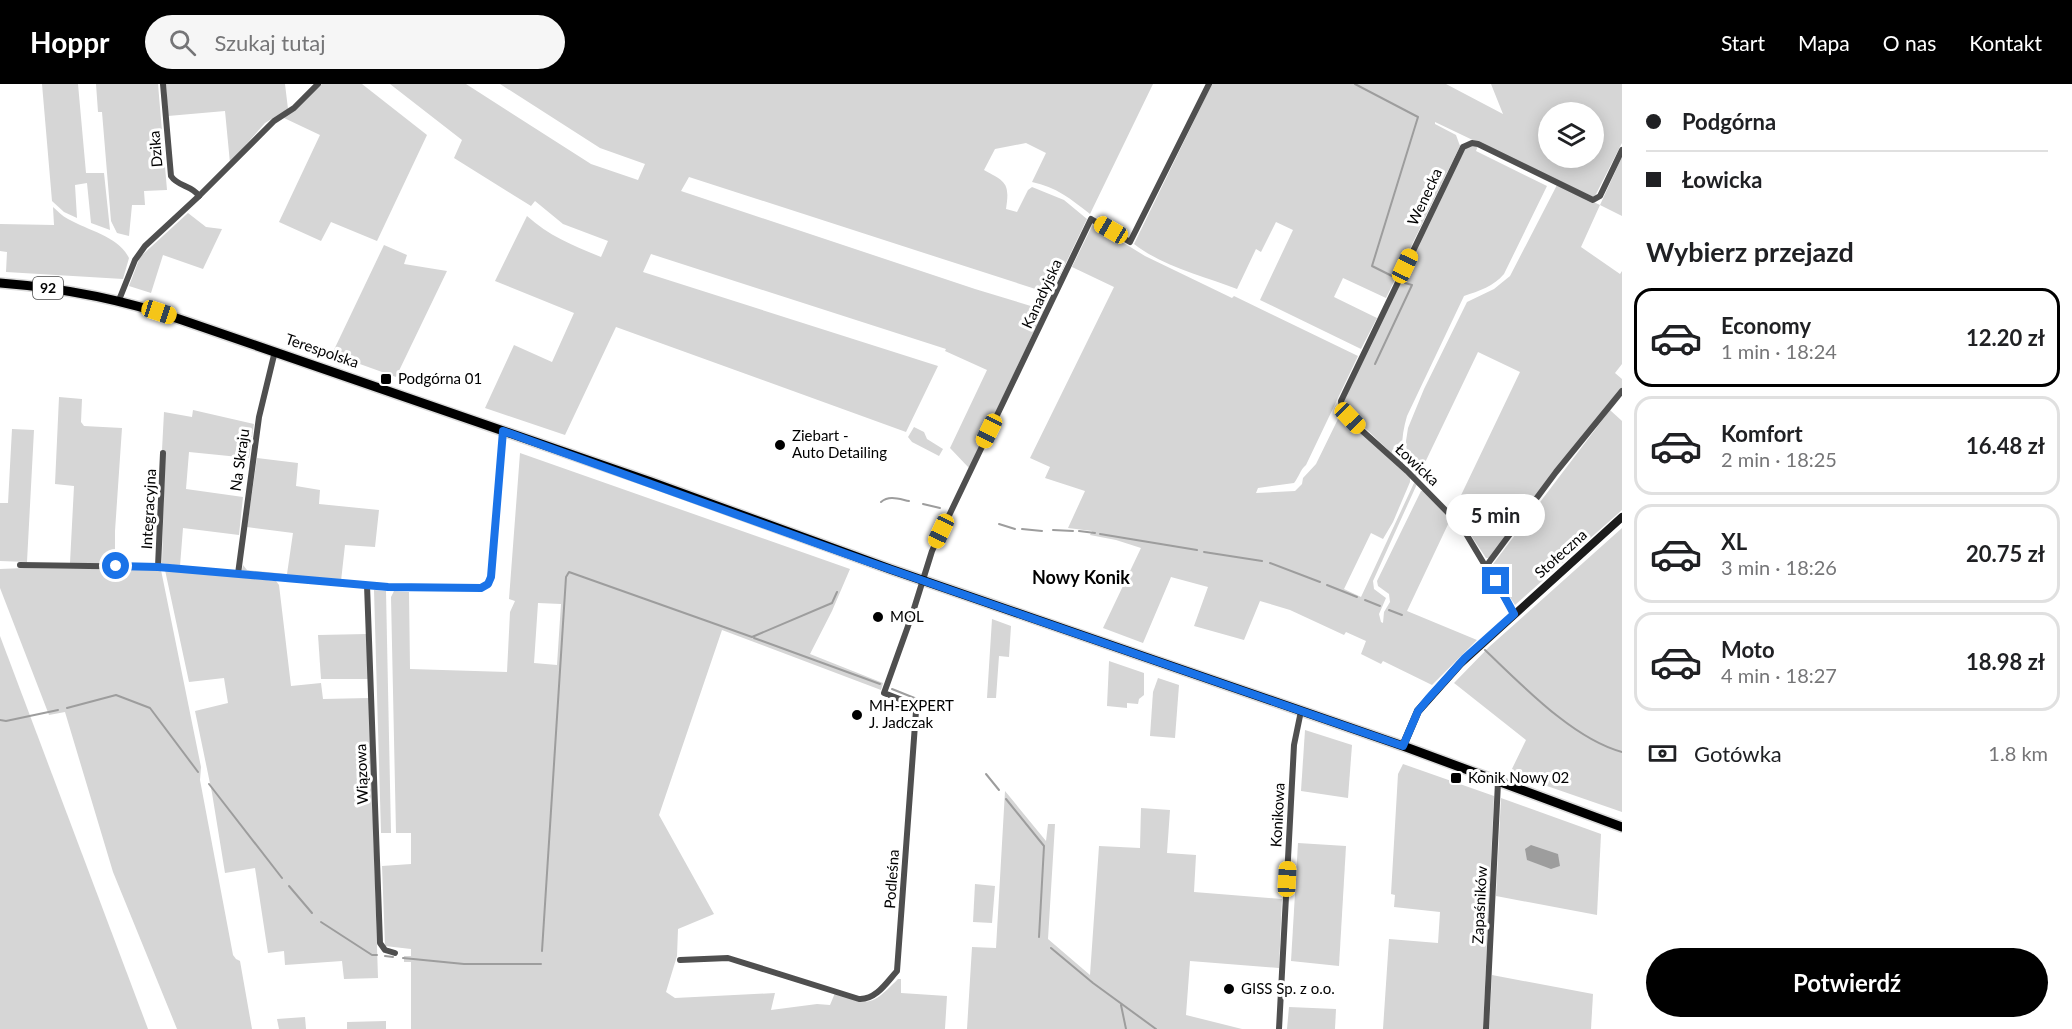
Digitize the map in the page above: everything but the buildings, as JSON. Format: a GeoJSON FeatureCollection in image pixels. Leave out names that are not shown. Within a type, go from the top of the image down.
{"type":"FeatureCollection","features":[{"type":"Feature","properties":{"kind":"main road","name":"Terespolska"},"geometry":{"type":"LineString","coordinates":[[0,283],[119,300],[275,351],[921,580],[1403,746],[1622,827]]}},
{"type":"Feature","properties":{"kind":"street","name":"Dzika"},"geometry":{"type":"LineString","coordinates":[[163,84],[171,176],[176,183],[191,187],[200,196]]}},
{"type":"Feature","properties":{"kind":"street"},"geometry":{"type":"LineString","coordinates":[[119,300],[135,260],[145,246],[200,196],[274,121],[294,108],[318,84]]}},
{"type":"Feature","properties":{"kind":"street","name":"Kanadyjska"},"geometry":{"type":"LineString","coordinates":[[921,580],[936,541],[1091,219],[1130,242],[1209,84]]}},
{"type":"Feature","properties":{"kind":"street","name":"Wenecka"},"geometry":{"type":"LineString","coordinates":[[1359,428],[1342,410],[1341,405],[1363,354],[1463,147],[1472,143],[1478,144],[1593,200],[1600,196],[1622,150]]}},
{"type":"Feature","properties":{"kind":"street","name":"Na Skraju"},"geometry":{"type":"LineString","coordinates":[[238,574],[259,416],[275,351]]}},
{"type":"Feature","properties":{"kind":"street"},"geometry":{"type":"LineString","coordinates":[[1487,565],[1556,472],[1622,391]]}},
{"type":"Feature","properties":{"kind":"street","name":"Łowicka"},"geometry":{"type":"LineString","coordinates":[[1359,428],[1454,517],[1487,565],[1514,614]]}},
{"type":"Feature","properties":{"kind":"street"},"geometry":{"type":"LineString","coordinates":[[20,565],[158,567],[368,585],[481,588],[488,584],[491,577],[503,431]]}},
{"type":"Feature","properties":{"kind":"street","name":"Integracyjna"},"geometry":{"type":"LineString","coordinates":[[158,567],[163,453]]}},
{"type":"Feature","properties":{"kind":"street","name":"Stołeczna"},"geometry":{"type":"LineString","coordinates":[[1403,746],[1418,711],[1465,658],[1622,517]]}},
{"type":"Feature","properties":{"kind":"street","name":"Podleśna"},"geometry":{"type":"LineString","coordinates":[[680,960],[728,958],[859,999],[865,999],[878,992],[897,971],[916,711],[910,703],[884,693],[912,615],[921,580]]}},
{"type":"Feature","properties":{"kind":"street","name":"Wiązowa"},"geometry":{"type":"LineString","coordinates":[[368,585],[380,944],[385,950],[395,952]]}},
{"type":"Feature","properties":{"kind":"street","name":"Konikowa"},"geometry":{"type":"LineString","coordinates":[[1279,1029],[1294,745],[1301,711]]}},
{"type":"Feature","properties":{"kind":"street","name":"Zapaśników"},"geometry":{"type":"LineString","coordinates":[[1485,1029],[1498,782]]}},
{"type":"Feature","properties":{"kind":"shaded area"},"geometry":{"type":"Polygon","coordinates":[[[42,84],[78,84],[86,173],[104,173],[110,230],[91,223],[87,183],[75,185],[77,218],[64,212],[52,201],[42,84]]]}},
{"type":"Feature","properties":{"kind":"shaded area"},"geometry":{"type":"Polygon","coordinates":[[[96,84],[158,84],[167,190],[144,191],[145,205],[132,205],[129,236],[117,233],[111,221],[102,112],[98,112],[96,84]]]}},
{"type":"Feature","properties":{"kind":"shaded area"},"geometry":{"type":"Polygon","coordinates":[[[166,84],[285,84],[288,109],[265,123],[230,163],[225,111],[168,116],[166,84]]]}},
{"type":"Feature","properties":{"kind":"shaded area"},"geometry":{"type":"Polygon","coordinates":[[[322,84],[362,84],[427,135],[377,241],[331,222],[321,241],[279,222],[320,135],[284,118],[322,84]]]}},
{"type":"Feature","properties":{"kind":"shaded area"},"geometry":{"type":"Polygon","coordinates":[[[390,84],[466,84],[591,164],[638,180],[645,164],[600,148],[500,84],[1153,84],[1090,214],[1056,190],[1032,182],[1046,153],[1026,143],[995,149],[984,170],[1005,184],[1007,188],[1006,209],[1017,212],[1028,190],[1032,187],[1064,200],[1087,219],[1051,294],[689,177],[681,191],[1044,310],[969,468],[950,448],[987,370],[945,351],[946,349],[651,254],[643,272],[938,366],[906,432],[616,327],[565,435],[485,408],[514,345],[552,362],[574,313],[495,281],[527,216],[553,235],[601,257],[608,241],[563,224],[535,201],[531,206],[454,158],[462,140],[390,84]]]}},
{"type":"Feature","properties":{"kind":"shaded area"},"geometry":{"type":"Polygon","coordinates":[[[1212,84],[1446,84],[1503,114],[1491,84],[1622,84],[1622,143],[1594,198],[1435,122],[1456,135],[1460,146],[1386,298],[1343,278],[1334,297],[1377,318],[1361,349],[1260,300],[1293,230],[1276,222],[1261,252],[1256,249],[1237,289],[1197,275],[1145,252],[1134,244],[1212,84]]]}},
{"type":"Feature","properties":{"kind":"shaded area"},"geometry":{"type":"Polygon","coordinates":[[[1467,146],[1478,146],[1476,151],[1547,186],[1504,274],[1491,285],[1464,296],[1407,416],[1402,440],[1403,464],[1346,410],[1343,401],[1462,150],[1467,146]]]}},
{"type":"Feature","properties":{"kind":"shaded area"},"geometry":{"type":"Polygon","coordinates":[[[1622,157],[1622,216],[1600,205],[1622,157]]]}},
{"type":"Feature","properties":{"kind":"shaded area"},"geometry":{"type":"Polygon","coordinates":[[[1557,185],[1600,205],[1581,247],[1620,274],[1622,271],[1622,364],[1615,373],[1622,379],[1622,387],[1490,558],[1486,558],[1459,517],[1453,512],[1520,372],[1478,352],[1420,473],[1416,476],[1407,458],[1408,428],[1424,389],[1467,302],[1494,289],[1510,276],[1557,185]]]}},
{"type":"Feature","properties":{"kind":"shaded area"},"geometry":{"type":"Polygon","coordinates":[[[53,207],[68,219],[110,239],[124,250],[129,258],[123,279],[6,272],[7,252],[0,251],[0,224],[54,225],[53,207]]]}},
{"type":"Feature","properties":{"kind":"shaded area"},"geometry":{"type":"Polygon","coordinates":[[[188,213],[206,227],[222,229],[203,269],[163,255],[151,293],[129,286],[140,257],[188,213]]]}},
{"type":"Feature","properties":{"kind":"shaded area"},"geometry":{"type":"Polygon","coordinates":[[[1093,224],[1145,256],[1358,356],[1306,465],[1294,483],[1258,488],[1256,493],[1295,491],[1316,464],[1338,419],[1341,418],[1348,419],[1410,477],[1393,522],[1383,539],[1371,533],[1344,589],[1361,597],[1414,483],[1417,484],[1373,581],[1374,589],[1386,598],[1379,614],[1383,623],[1384,612],[1390,602],[1389,594],[1378,586],[1377,581],[1421,491],[1424,491],[1451,518],[1407,611],[1477,640],[1432,685],[1383,661],[1381,664],[1361,654],[1366,641],[1346,632],[1344,635],[1290,610],[1260,601],[1244,640],[1194,626],[1208,587],[1171,577],[1143,643],[1103,628],[1141,548],[1090,535],[1092,531],[1068,528],[1085,491],[1045,478],[1050,467],[1030,458],[1114,287],[1072,267],[1093,224]]]}},
{"type":"Feature","properties":{"kind":"shaded area"},"geometry":{"type":"Polygon","coordinates":[[[384,245],[407,255],[404,264],[447,271],[396,377],[332,354],[384,245]]]}},
{"type":"Feature","properties":{"kind":"shaded area"},"geometry":{"type":"Polygon","coordinates":[[[59,397],[82,399],[81,422],[84,426],[122,428],[115,564],[70,563],[74,486],[55,484],[59,397]]]}},
{"type":"Feature","properties":{"kind":"shaded area"},"geometry":{"type":"Polygon","coordinates":[[[193,410],[254,424],[249,458],[189,452],[186,489],[243,497],[239,535],[183,528],[180,566],[162,563],[164,412],[192,417],[193,410]]]}},
{"type":"Feature","properties":{"kind":"shaded area"},"geometry":{"type":"Polygon","coordinates":[[[1610,410],[1622,421],[1622,510],[1515,605],[1494,572],[1493,564],[1610,410]]]}},
{"type":"Feature","properties":{"kind":"shaded area"},"geometry":{"type":"Polygon","coordinates":[[[914,427],[924,432],[927,439],[943,449],[939,456],[912,442],[908,437],[914,427]]]}},
{"type":"Feature","properties":{"kind":"shaded area"},"geometry":{"type":"Polygon","coordinates":[[[12,429],[34,430],[27,562],[0,561],[0,503],[8,503],[12,429]]]}},
{"type":"Feature","properties":{"kind":"shaded area"},"geometry":{"type":"Polygon","coordinates":[[[520,453],[850,569],[810,654],[883,683],[881,690],[722,630],[659,815],[714,914],[678,929],[677,956],[666,992],[675,998],[775,993],[771,1010],[817,1004],[830,1005],[835,993],[856,1000],[870,1001],[876,999],[898,979],[901,979],[901,993],[947,996],[945,1029],[411,1029],[411,962],[404,962],[404,956],[411,956],[411,949],[385,946],[382,866],[411,864],[411,833],[396,833],[391,597],[394,591],[409,592],[410,669],[507,672],[510,612],[515,601],[509,599],[520,453]],[[538,603],[534,663],[557,665],[561,604],[538,603]]]}},
{"type":"Feature","properties":{"kind":"shaded area"},"geometry":{"type":"Polygon","coordinates":[[[257,458],[298,463],[296,486],[320,490],[319,504],[379,510],[375,547],[345,545],[341,581],[243,572],[243,565],[247,570],[287,574],[293,533],[247,527],[257,458]]]}},
{"type":"Feature","properties":{"kind":"shaded area"},"geometry":{"type":"Polygon","coordinates":[[[1622,528],[1622,812],[1510,773],[1526,740],[1454,683],[1489,647],[1622,528]]]}},
{"type":"Feature","properties":{"kind":"shaded area"},"geometry":{"type":"Polygon","coordinates":[[[0,569],[161,570],[201,767],[200,780],[233,955],[240,961],[252,1029],[177,1029],[113,872],[65,712],[49,715],[0,588],[0,569]]]}},
{"type":"Feature","properties":{"kind":"shaded area"},"geometry":{"type":"Polygon","coordinates":[[[165,570],[276,581],[279,585],[291,686],[321,683],[323,699],[369,698],[378,978],[344,979],[342,961],[285,965],[284,951],[268,953],[255,868],[225,873],[195,711],[228,703],[224,678],[189,682],[165,570]]]}},
{"type":"Feature","properties":{"kind":"shaded area"},"geometry":{"type":"Polygon","coordinates":[[[374,590],[386,591],[391,833],[381,833],[374,590]]]}},
{"type":"Feature","properties":{"kind":"shaded area"},"geometry":{"type":"Polygon","coordinates":[[[992,619],[1011,626],[1009,657],[999,656],[996,698],[987,698],[992,619]]]}},
{"type":"Feature","properties":{"kind":"shaded area"},"geometry":{"type":"Polygon","coordinates":[[[367,634],[368,679],[321,679],[318,635],[367,634]]]}},
{"type":"Feature","properties":{"kind":"shaded area"},"geometry":{"type":"Polygon","coordinates":[[[0,636],[148,1029],[0,1029],[0,636]]]}},
{"type":"Feature","properties":{"kind":"shaded area"},"geometry":{"type":"Polygon","coordinates":[[[1109,661],[1144,673],[1144,695],[1139,699],[1138,704],[1127,703],[1127,708],[1107,706],[1109,661]]]}},
{"type":"Feature","properties":{"kind":"shaded area"},"geometry":{"type":"Polygon","coordinates":[[[1158,678],[1179,685],[1175,738],[1150,736],[1153,692],[1158,678]]]}},
{"type":"Feature","properties":{"kind":"shaded area"},"geometry":{"type":"Polygon","coordinates":[[[1305,730],[1352,745],[1348,798],[1301,791],[1305,730]]]}},
{"type":"Feature","properties":{"kind":"shaded area"},"geometry":{"type":"Polygon","coordinates":[[[1403,764],[1494,796],[1483,1029],[1383,1029],[1389,939],[1438,943],[1440,912],[1394,907],[1395,895],[1391,894],[1398,774],[1403,764]]]}},
{"type":"Feature","properties":{"kind":"shaded area"},"geometry":{"type":"Polygon","coordinates":[[[1005,791],[1046,841],[1048,824],[1055,824],[1048,939],[1090,975],[1099,846],[1140,848],[1141,808],[1170,810],[1167,853],[1196,855],[1194,892],[1282,899],[1279,968],[1190,961],[1186,1015],[1242,1029],[967,1029],[972,947],[996,948],[1005,791]]]}},
{"type":"Feature","properties":{"kind":"shaded area"},"geometry":{"type":"Polygon","coordinates":[[[1501,798],[1601,834],[1597,915],[1496,896],[1501,798]]]}},
{"type":"Feature","properties":{"kind":"shaded area"},"geometry":{"type":"Polygon","coordinates":[[[1298,843],[1346,846],[1339,966],[1291,961],[1298,843]]]}},
{"type":"Feature","properties":{"kind":"shaded area"},"geometry":{"type":"Polygon","coordinates":[[[1531,845],[1558,854],[1560,866],[1551,869],[1527,860],[1525,849],[1531,845]]]}},
{"type":"Feature","properties":{"kind":"shaded area"},"geometry":{"type":"Polygon","coordinates":[[[975,884],[995,886],[992,923],[973,922],[975,884]]]}},
{"type":"Feature","properties":{"kind":"shaded area"},"geometry":{"type":"Polygon","coordinates":[[[1492,975],[1593,994],[1591,1029],[1489,1029],[1492,975]]]}},
{"type":"Feature","properties":{"kind":"shaded area"},"geometry":{"type":"Polygon","coordinates":[[[1289,1007],[1336,1009],[1335,1029],[1287,1029],[1289,1007]]]}},
{"type":"Feature","properties":{"kind":"shaded area"},"geometry":{"type":"Polygon","coordinates":[[[305,1017],[306,1029],[279,1029],[277,1019],[305,1017]]]}},
{"type":"Feature","properties":{"kind":"shaded area"},"geometry":{"type":"Polygon","coordinates":[[[386,1021],[386,1029],[347,1029],[347,1022],[386,1021]]]}},
{"type":"Feature","properties":{"kind":"waterway"},"geometry":{"type":"LineString","coordinates":[[1355,84],[1418,117],[1372,266],[1398,279]]}},
{"type":"Feature","properties":{"kind":"waterway"},"geometry":{"type":"LineString","coordinates":[[1375,364],[1412,285],[1405,283]]}},
{"type":"Feature","properties":{"kind":"waterway"},"geometry":{"type":"LineString","coordinates":[[881,502],[891,498],[909,501]]}},
{"type":"Feature","properties":{"kind":"waterway"},"geometry":{"type":"LineString","coordinates":[[923,504],[940,508]]}},
{"type":"Feature","properties":{"kind":"waterway"},"geometry":{"type":"LineString","coordinates":[[999,524],[1015,529]]}},
{"type":"Feature","properties":{"kind":"waterway"},"geometry":{"type":"LineString","coordinates":[[1022,529],[1042,531]]}},
{"type":"Feature","properties":{"kind":"waterway"},"geometry":{"type":"LineString","coordinates":[[1053,530],[1073,531]]}},
{"type":"Feature","properties":{"kind":"waterway"},"geometry":{"type":"LineString","coordinates":[[1079,531],[1095,533]]}},
{"type":"Feature","properties":{"kind":"waterway"},"geometry":{"type":"LineString","coordinates":[[1100,534],[1197,550]]}},
{"type":"Feature","properties":{"kind":"waterway"},"geometry":{"type":"LineString","coordinates":[[1204,552],[1262,561]]}},
{"type":"Feature","properties":{"kind":"waterway"},"geometry":{"type":"LineString","coordinates":[[1270,563],[1320,582]]}},
{"type":"Feature","properties":{"kind":"waterway"},"geometry":{"type":"LineString","coordinates":[[542,951],[566,577],[569,572],[752,637],[832,603],[837,592]]}},
{"type":"Feature","properties":{"kind":"waterway"},"geometry":{"type":"LineString","coordinates":[[1327,585],[1357,597]]}},
{"type":"Feature","properties":{"kind":"waterway"},"geometry":{"type":"LineString","coordinates":[[1365,600],[1380,606]]}},
{"type":"Feature","properties":{"kind":"waterway"},"geometry":{"type":"LineString","coordinates":[[1389,610],[1402,615]]}},
{"type":"Feature","properties":{"kind":"waterway"},"geometry":{"type":"LineString","coordinates":[[754,638],[880,684]]}},
{"type":"Feature","properties":{"kind":"waterway"},"geometry":{"type":"LineString","coordinates":[[1485,650],[1567,723],[1585,736],[1622,752]]}},
{"type":"Feature","properties":{"kind":"waterway"},"geometry":{"type":"LineString","coordinates":[[892,689],[917,699]]}},
{"type":"Feature","properties":{"kind":"waterway"},"geometry":{"type":"LineString","coordinates":[[67,708],[116,695],[150,708],[198,772]]}},
{"type":"Feature","properties":{"kind":"waterway"},"geometry":{"type":"LineString","coordinates":[[0,720],[6,721],[58,710]]}},
{"type":"Feature","properties":{"kind":"waterway"},"geometry":{"type":"LineString","coordinates":[[986,774],[999,790]]}},
{"type":"Feature","properties":{"kind":"waterway"},"geometry":{"type":"LineString","coordinates":[[209,784],[282,878]]}},
{"type":"Feature","properties":{"kind":"waterway"},"geometry":{"type":"LineString","coordinates":[[1006,799],[1044,846],[1039,937]]}},
{"type":"Feature","properties":{"kind":"waterway"},"geometry":{"type":"LineString","coordinates":[[289,886],[312,913]]}},
{"type":"Feature","properties":{"kind":"waterway"},"geometry":{"type":"LineString","coordinates":[[321,922],[372,955],[377,955]]}},
{"type":"Feature","properties":{"kind":"waterway"},"geometry":{"type":"LineString","coordinates":[[1051,948],[1093,983],[1156,1029]]}},
{"type":"Feature","properties":{"kind":"waterway"},"geometry":{"type":"LineString","coordinates":[[385,956],[393,957]]}},
{"type":"Feature","properties":{"kind":"waterway"},"geometry":{"type":"LineString","coordinates":[[403,958],[464,964],[541,964]]}},
{"type":"Feature","properties":{"kind":"waterway"},"geometry":{"type":"LineString","coordinates":[[1121,1005],[1126,1029]]}},
{"type":"Feature","properties":{"kind":"place","name":"Podgórna 01"},"geometry":{"type":"Point","coordinates":[386,379]}},
{"type":"Feature","properties":{"kind":"place","name":"Ziebart - Auto Detailing"},"geometry":{"type":"Point","coordinates":[780,445]}},
{"type":"Feature","properties":{"kind":"place","name":"MOL"},"geometry":{"type":"Point","coordinates":[878,617]}},
{"type":"Feature","properties":{"kind":"place","name":"MH-EXPERT J. Jadczak"},"geometry":{"type":"Point","coordinates":[857,715]}},
{"type":"Feature","properties":{"kind":"place","name":"Konik Nowy 02"},"geometry":{"type":"Point","coordinates":[1456,778]}},
{"type":"Feature","properties":{"kind":"place","name":"GISS Sp. z o.o."},"geometry":{"type":"Point","coordinates":[1229,989]}},
{"type":"Feature","properties":{"kind":"district","name":"Nowy Konik"},"geometry":{"type":"Point","coordinates":[1081,578]}},
{"type":"Feature","properties":{"kind":"route"},"geometry":{"type":"LineString","coordinates":[[116,566],[158,567],[388,587],[481,588],[488,584],[491,577],[503,431],[651,482],[866,561],[1403,746],[1418,711],[1428,699],[1465,658],[1514,614],[1496,581]]}}]}
